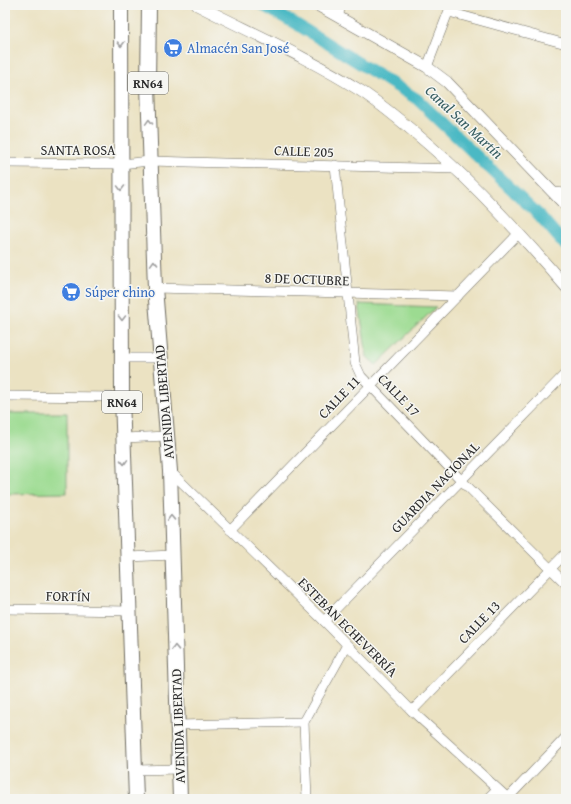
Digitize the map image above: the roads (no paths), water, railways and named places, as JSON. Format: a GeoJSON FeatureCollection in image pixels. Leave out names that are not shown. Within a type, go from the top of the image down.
{"type":"FeatureCollection","features":[{"type":"Feature","properties":{"kind":"main road","name":"RN64"},"geometry":{"type":"LineString","coordinates":[[121,5],[122,397],[136,799]]}},
{"type":"Feature","properties":{"kind":"main road","name":"AVENIDA LIBERTAD"},"geometry":{"type":"LineString","coordinates":[[149,5],[148,85],[150,160],[155,288],[170,472],[180,799]]}},
{"type":"Feature","properties":{"kind":"street"},"geometry":{"type":"LineString","coordinates":[[198,5],[322,68],[362,92],[402,122],[456,169],[519,233],[566,287]]}},
{"type":"Feature","properties":{"kind":"street"},"geometry":{"type":"LineString","coordinates":[[317,5],[427,67],[447,82],[566,206]]}},
{"type":"Feature","properties":{"kind":"street"},"geometry":{"type":"LineString","coordinates":[[340,5],[340,17]]}},
{"type":"Feature","properties":{"kind":"street"},"geometry":{"type":"LineString","coordinates":[[427,67],[450,8],[566,44]]}},
{"type":"Feature","properties":{"kind":"street","name":"SANTA ROSA"},"geometry":{"type":"LineString","coordinates":[[5,163],[121,164],[150,160]]}},
{"type":"Feature","properties":{"kind":"street","name":"CALLE 205"},"geometry":{"type":"LineString","coordinates":[[150,160],[456,169]]}},
{"type":"Feature","properties":{"kind":"street","name":"CALLE 17"},"geometry":{"type":"LineString","coordinates":[[335,165],[356,363],[361,376],[461,480],[566,584]]}},
{"type":"Feature","properties":{"kind":"street"},"geometry":{"type":"LineString","coordinates":[[553,192],[566,193]]}},
{"type":"Feature","properties":{"kind":"street","name":"CALLE 11"},"geometry":{"type":"LineString","coordinates":[[230,530],[519,233]]}},
{"type":"Feature","properties":{"kind":"street","name":"8 DE OCTUBRE"},"geometry":{"type":"LineString","coordinates":[[155,288],[458,296]]}},
{"type":"Feature","properties":{"kind":"street"},"geometry":{"type":"LineString","coordinates":[[122,358],[161,358]]}},
{"type":"Feature","properties":{"kind":"street","name":"GUARDIA NACIONAL"},"geometry":{"type":"LineString","coordinates":[[324,621],[566,373]]}},
{"type":"Feature","properties":{"kind":"street"},"geometry":{"type":"LineString","coordinates":[[5,396],[122,397]]}},
{"type":"Feature","properties":{"kind":"street"},"geometry":{"type":"LineString","coordinates":[[124,438],[167,436]]}},
{"type":"Feature","properties":{"kind":"street","name":"ESTEBAN ECHEVERRÍA"},"geometry":{"type":"LineString","coordinates":[[170,472],[324,621],[412,712],[508,799]]}},
{"type":"Feature","properties":{"kind":"street","name":"CALLE 13"},"geometry":{"type":"LineString","coordinates":[[412,712],[566,553]]}},
{"type":"Feature","properties":{"kind":"street"},"geometry":{"type":"LineString","coordinates":[[128,557],[173,555]]}},
{"type":"Feature","properties":{"kind":"street","name":"FORTÍN"},"geometry":{"type":"LineString","coordinates":[[5,609],[130,611]]}},
{"type":"Feature","properties":{"kind":"street"},"geometry":{"type":"LineString","coordinates":[[307,799],[304,722],[347,645]]}},
{"type":"Feature","properties":{"kind":"street"},"geometry":{"type":"LineString","coordinates":[[178,724],[304,722]]}},
{"type":"Feature","properties":{"kind":"street"},"geometry":{"type":"LineString","coordinates":[[508,799],[566,737]]}},
{"type":"Feature","properties":{"kind":"street"},"geometry":{"type":"LineString","coordinates":[[135,770],[179,768]]}},
{"type":"Feature","properties":{"kind":"street"},"geometry":{"type":"LineString","coordinates":[[487,799],[497,789]]}},
{"type":"Feature","properties":{"kind":"waterway","name":"Canal San Martín"},"geometry":{"type":"LineString","coordinates":[[262,5],[296,24],[417,99],[540,216],[566,246]]}},
{"type":"Feature","properties":{"kind":"place","name":"Almacén San José"},"geometry":{"type":"Point","coordinates":[173,48]}},
{"type":"Feature","properties":{"kind":"place","name":"Súper chino"},"geometry":{"type":"Point","coordinates":[71,292]}}]}
